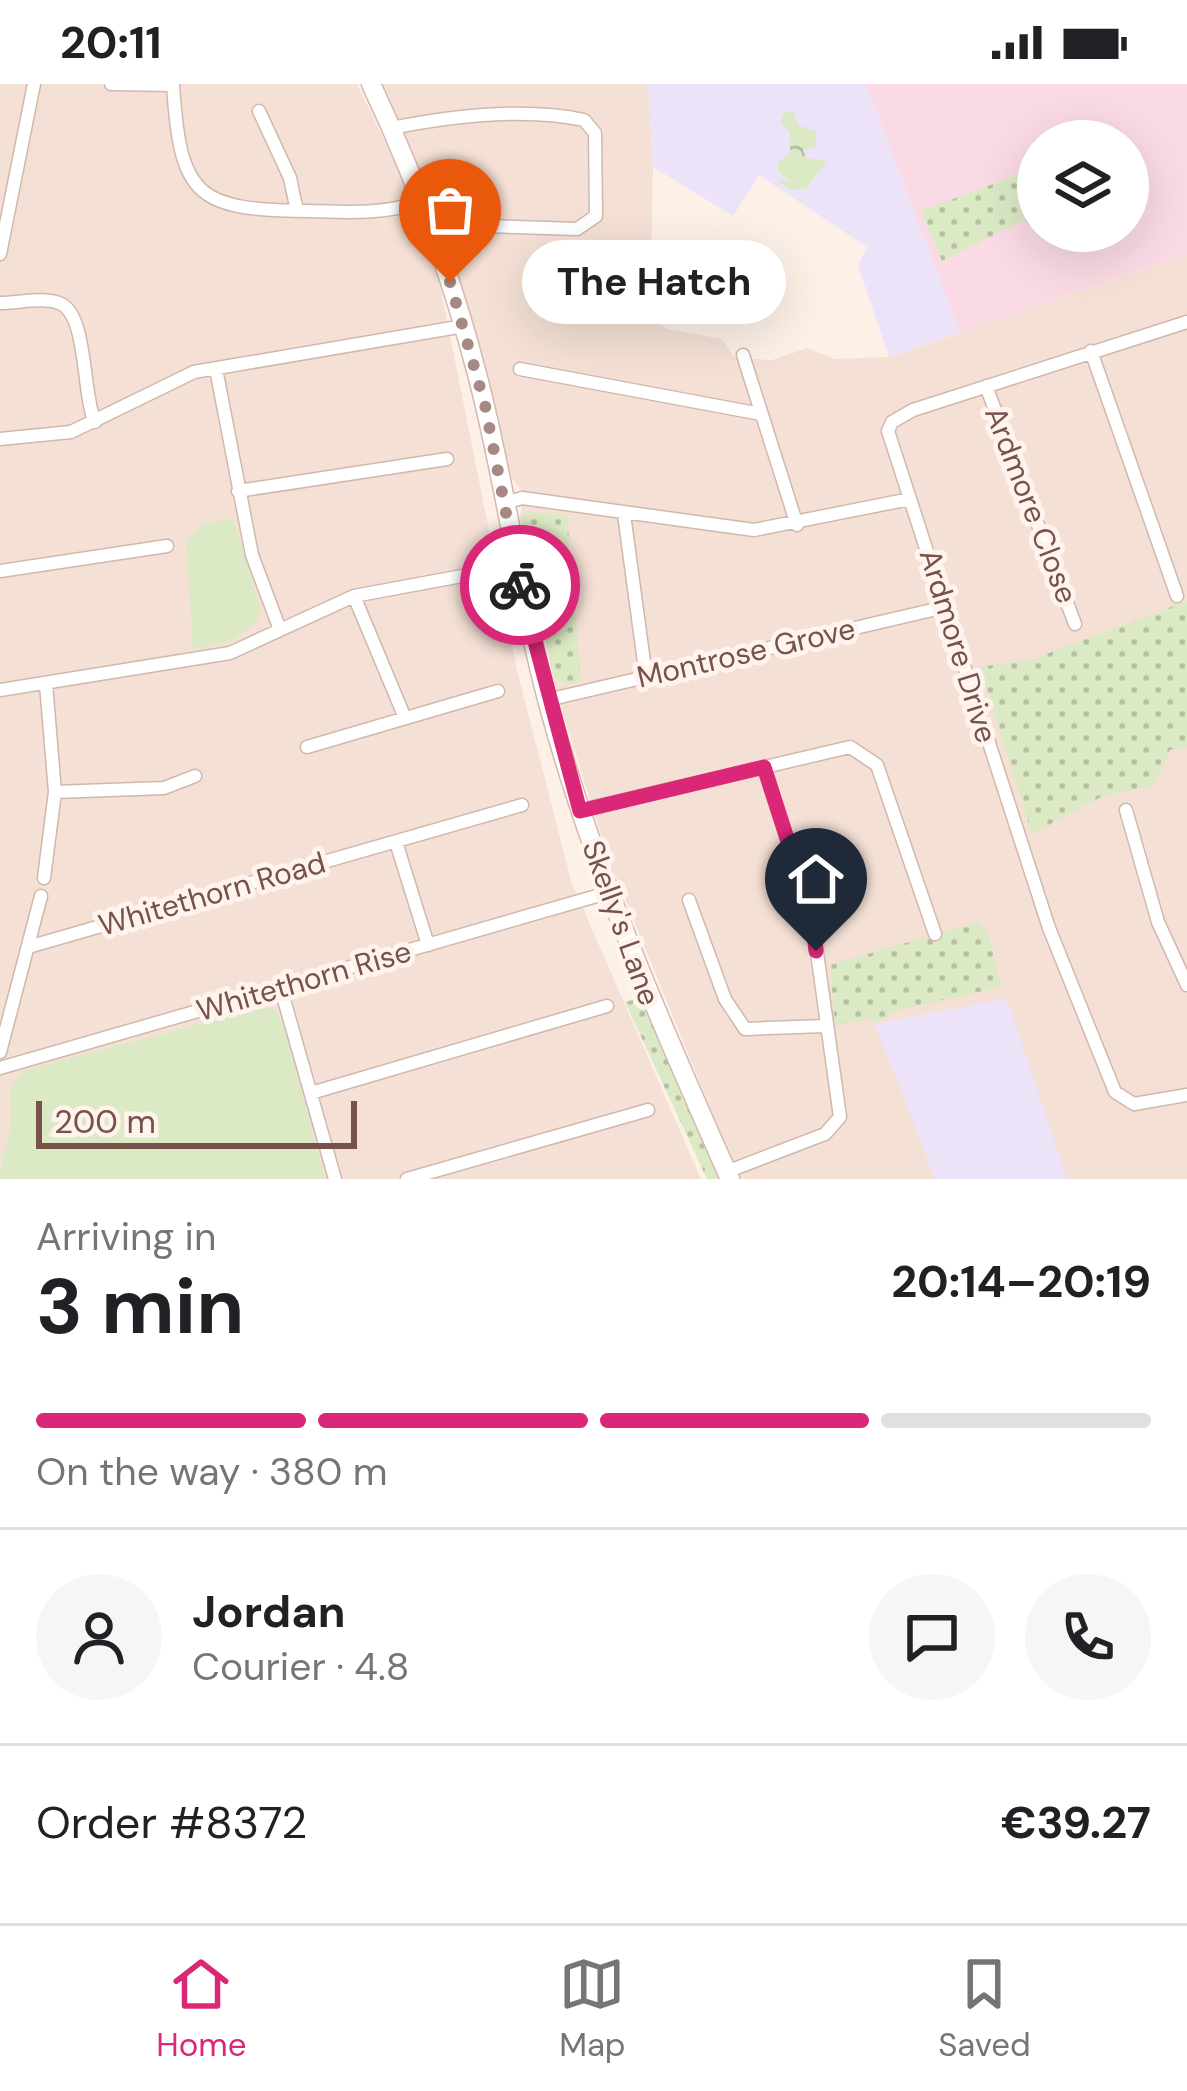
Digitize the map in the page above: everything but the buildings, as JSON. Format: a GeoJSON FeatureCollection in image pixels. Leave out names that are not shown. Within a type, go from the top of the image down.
{"type":"FeatureCollection","features":[{"type":"Feature","properties":{"kind":"street"},"geometry":{"type":"LineString","coordinates":[[0,254],[34,84]]}},
{"type":"Feature","properties":{"kind":"street"},"geometry":{"type":"LineString","coordinates":[[111,84],[173,84],[177,151],[196,184],[232,209],[400,209],[422,201]]}},
{"type":"Feature","properties":{"kind":"street","name":"Skelly's Lane"},"geometry":{"type":"LineString","coordinates":[[371,84],[422,201],[464,326],[548,700],[580,811],[645,994],[728,1175]]}},
{"type":"Feature","properties":{"kind":"street"},"geometry":{"type":"LineString","coordinates":[[259,111],[290,178],[297,211]]}},
{"type":"Feature","properties":{"kind":"street"},"geometry":{"type":"LineString","coordinates":[[392,128],[457,116],[578,118],[593,128],[598,177],[596,216],[590,224],[577,229],[488,226],[436,239]]}},
{"type":"Feature","properties":{"kind":"street"},"geometry":{"type":"LineString","coordinates":[[0,304],[55,301],[69,308],[77,322],[88,408],[95,422]]}},
{"type":"Feature","properties":{"kind":"street","name":"Ardmore Drive"},"geometry":{"type":"LineString","coordinates":[[1187,322],[1091,350],[892,422],[888,445],[910,499],[1049,928],[1115,1092],[1134,1104],[1187,1095]]}},
{"type":"Feature","properties":{"kind":"street"},"geometry":{"type":"LineString","coordinates":[[0,440],[70,432],[170,381],[216,369],[464,326]]}},
{"type":"Feature","properties":{"kind":"street"},"geometry":{"type":"LineString","coordinates":[[1091,350],[1177,596]]}},
{"type":"Feature","properties":{"kind":"street"},"geometry":{"type":"LineString","coordinates":[[743,355],[796,525]]}},
{"type":"Feature","properties":{"kind":"street"},"geometry":{"type":"LineString","coordinates":[[216,369],[252,555],[279,627]]}},
{"type":"Feature","properties":{"kind":"street"},"geometry":{"type":"LineString","coordinates":[[520,369],[761,414]]}},
{"type":"Feature","properties":{"kind":"street","name":"Ardmore Close"},"geometry":{"type":"LineString","coordinates":[[986,386],[1076,624]]}},
{"type":"Feature","properties":{"kind":"street"},"geometry":{"type":"LineString","coordinates":[[238,491],[447,459]]}},
{"type":"Feature","properties":{"kind":"street"},"geometry":{"type":"LineString","coordinates":[[505,503],[522,498],[754,530],[910,499]]}},
{"type":"Feature","properties":{"kind":"street"},"geometry":{"type":"LineString","coordinates":[[624,514],[646,676]]}},
{"type":"Feature","properties":{"kind":"street"},"geometry":{"type":"LineString","coordinates":[[0,571],[167,546]]}},
{"type":"Feature","properties":{"kind":"street"},"geometry":{"type":"LineString","coordinates":[[0,690],[230,653],[354,596],[516,566]]}},
{"type":"Feature","properties":{"kind":"street"},"geometry":{"type":"LineString","coordinates":[[354,596],[405,718]]}},
{"type":"Feature","properties":{"kind":"street","name":"Montrose Grove"},"geometry":{"type":"LineString","coordinates":[[548,700],[945,608]]}},
{"type":"Feature","properties":{"kind":"street"},"geometry":{"type":"LineString","coordinates":[[44,878],[55,792],[46,683]]}},
{"type":"Feature","properties":{"kind":"street"},"geometry":{"type":"LineString","coordinates":[[307,747],[498,692]]}},
{"type":"Feature","properties":{"kind":"street"},"geometry":{"type":"LineString","coordinates":[[580,811],[850,748],[865,753],[877,765],[935,934]]}},
{"type":"Feature","properties":{"kind":"street"},"geometry":{"type":"LineString","coordinates":[[728,1175],[825,1134],[840,1117],[812,916],[764,767]]}},
{"type":"Feature","properties":{"kind":"street"},"geometry":{"type":"LineString","coordinates":[[55,792],[164,788],[195,776]]}},
{"type":"Feature","properties":{"kind":"street","name":"Whitethorn Road"},"geometry":{"type":"LineString","coordinates":[[28,947],[522,805]]}},
{"type":"Feature","properties":{"kind":"street"},"geometry":{"type":"LineString","coordinates":[[1126,810],[1158,922],[1187,985]]}},
{"type":"Feature","properties":{"kind":"street"},"geometry":{"type":"LineString","coordinates":[[396,842],[428,945]]}},
{"type":"Feature","properties":{"kind":"street","name":"Whitethorn Rise"},"geometry":{"type":"LineString","coordinates":[[0,1068],[607,893]]}},
{"type":"Feature","properties":{"kind":"street"},"geometry":{"type":"LineString","coordinates":[[0,1052],[40,896]]}},
{"type":"Feature","properties":{"kind":"street"},"geometry":{"type":"LineString","coordinates":[[689,900],[725,999],[745,1029],[824,1026]]}},
{"type":"Feature","properties":{"kind":"street"},"geometry":{"type":"LineString","coordinates":[[281,989],[334,1179]]}},
{"type":"Feature","properties":{"kind":"street"},"geometry":{"type":"LineString","coordinates":[[311,1093],[607,1006]]}},
{"type":"Feature","properties":{"kind":"street"},"geometry":{"type":"LineString","coordinates":[[407,1179],[649,1110]]}},
{"type":"Feature","properties":{"kind":"shaded area"},"geometry":{"type":"Polygon","coordinates":[[[0,84],[357,84],[408,190],[406,212],[422,227],[437,271],[517,670],[571,881],[701,1179],[0,1179],[0,84]]]}},
{"type":"Feature","properties":{"kind":"shaded area"},"geometry":{"type":"Polygon","coordinates":[[[381,84],[648,84],[653,167],[650,316],[667,329],[722,339],[735,358],[772,360],[807,348],[834,359],[889,357],[1187,255],[1187,1179],[739,1179],[607,854],[555,688],[520,517],[525,494],[511,477],[448,249],[451,238],[439,227],[403,137],[405,125],[395,117],[381,84]]]}},
{"type":"Feature","properties":{"kind":"shaded area"},"geometry":{"type":"Polygon","coordinates":[[[648,84],[866,84],[960,332],[889,357],[858,266],[867,247],[759,175],[733,216],[653,167],[648,84]]]}},
{"type":"Feature","properties":{"kind":"shaded area"},"geometry":{"type":"Polygon","coordinates":[[[866,84],[1187,84],[1187,255],[960,332],[866,84]]]}},
{"type":"Feature","properties":{"kind":"shaded area"},"geometry":{"type":"Polygon","coordinates":[[[1007,998],[1067,1179],[935,1179],[875,1024],[1007,998]]]}},
{"type":"Feature","properties":{"kind":"green space"},"geometry":{"type":"Polygon","coordinates":[[[793,111],[798,125],[816,131],[816,147],[803,150],[806,158],[827,161],[806,189],[789,189],[776,179],[790,181],[778,171],[778,162],[790,154],[790,132],[780,123],[784,113],[793,111]]]}},
{"type":"Feature","properties":{"kind":"green space"},"geometry":{"type":"Polygon","coordinates":[[[1017,175],[1017,223],[942,261],[921,211],[1017,175]]]}},
{"type":"Feature","properties":{"kind":"green space"},"geometry":{"type":"Polygon","coordinates":[[[530,512],[567,516],[581,681],[568,684],[554,678],[521,518],[530,512]]]}},
{"type":"Feature","properties":{"kind":"green space"},"geometry":{"type":"Polygon","coordinates":[[[233,518],[260,605],[257,622],[233,640],[193,650],[186,540],[202,525],[233,518]]]}},
{"type":"Feature","properties":{"kind":"green space"},"geometry":{"type":"Polygon","coordinates":[[[1187,601],[1187,747],[1170,750],[1154,785],[1103,796],[1032,834],[980,667],[1033,659],[1187,601]]]}},
{"type":"Feature","properties":{"kind":"green space"},"geometry":{"type":"Polygon","coordinates":[[[978,922],[988,932],[1001,987],[901,1009],[875,1024],[872,1018],[835,1026],[830,965],[978,922]]]}},
{"type":"Feature","properties":{"kind":"green space"},"geometry":{"type":"Polygon","coordinates":[[[640,998],[723,1179],[707,1179],[625,1002],[640,998]]]}},
{"type":"Feature","properties":{"kind":"green space"},"geometry":{"type":"Polygon","coordinates":[[[264,1007],[277,1011],[284,1026],[325,1179],[0,1179],[10,1128],[10,1092],[22,1071],[264,1007]]]}},
{"type":"Feature","properties":{"kind":"way so far"},"geometry":{"type":"LineString","coordinates":[[450,282],[485,405],[520,585]]}},
{"type":"Feature","properties":{"kind":"place","name":"The Hatch"},"geometry":{"type":"Point","coordinates":[450,282]}},
{"type":"Feature","properties":{"kind":"route"},"geometry":{"type":"LineString","coordinates":[[520,585],[580,811],[764,767],[812,916],[816,951]]}}]}
